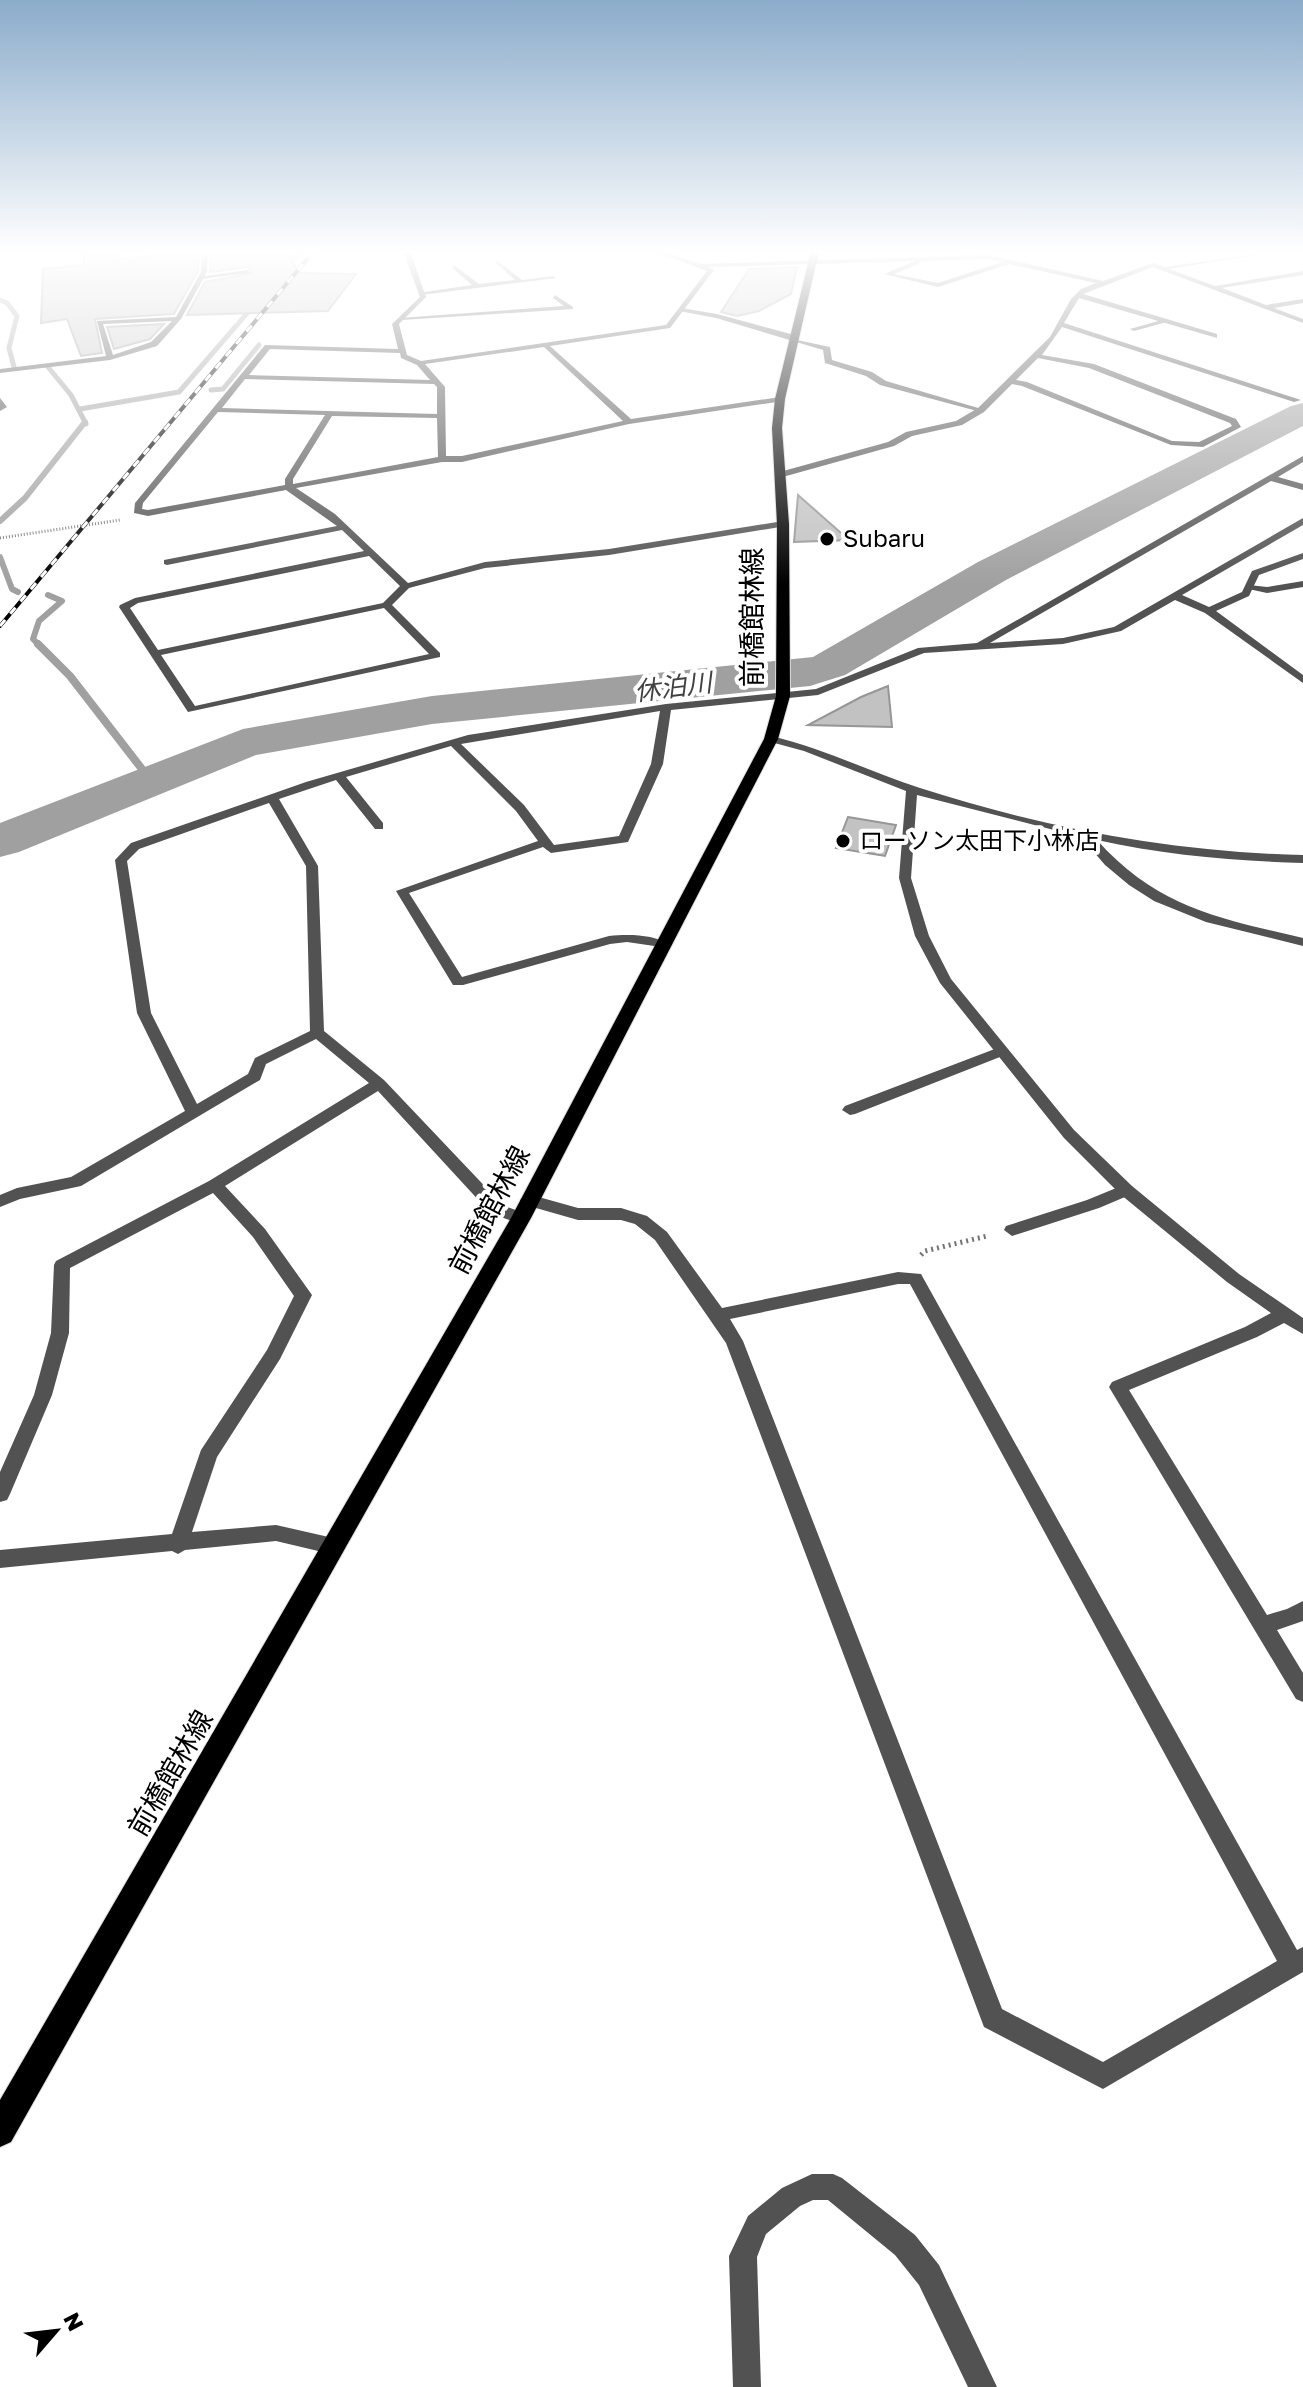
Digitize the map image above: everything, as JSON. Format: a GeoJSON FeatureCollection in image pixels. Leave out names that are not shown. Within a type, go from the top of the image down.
{"type":"FeatureCollection","features":[{"type":"Feature","properties":{"kind":"main road","name":"前橋館林線"},"geometry":{"type":"LineString","coordinates":[[0,2131],[524,1209],[771,739],[784,686],[783,524],[777,428],[789,362]]}},
{"type":"Feature","properties":{"kind":"street"},"geometry":{"type":"LineString","coordinates":[[0,371],[73,362]]}},
{"type":"Feature","properties":{"kind":"street"},"geometry":{"type":"LineString","coordinates":[[255,362],[139,503],[137,511],[140,513],[289,488],[442,459],[462,459],[629,422],[780,399]]}},
{"type":"Feature","properties":{"kind":"street"},"geometry":{"type":"LineString","coordinates":[[420,363],[425,362]]}},
{"type":"Feature","properties":{"kind":"street"},"geometry":{"type":"LineString","coordinates":[[564,362],[629,422]]}},
{"type":"Feature","properties":{"kind":"street"},"geometry":{"type":"LineString","coordinates":[[832,362],[869,374],[883,383],[981,410]]}},
{"type":"Feature","properties":{"kind":"street"},"geometry":{"type":"LineString","coordinates":[[779,475],[891,444],[909,434],[959,423],[981,410],[1031,362]]}},
{"type":"Feature","properties":{"kind":"street"},"geometry":{"type":"LineString","coordinates":[[1011,382],[1024,384],[1171,443],[1200,445],[1237,427],[1233,421],[1100,369],[1068,362]]}},
{"type":"Feature","properties":{"kind":"street"},"geometry":{"type":"LineString","coordinates":[[1180,362],[1297,400]]}},
{"type":"Feature","properties":{"kind":"street"},"geometry":{"type":"LineString","coordinates":[[420,363],[441,387],[442,459]]}},
{"type":"Feature","properties":{"kind":"street"},"geometry":{"type":"LineString","coordinates":[[243,377],[438,382]]}},
{"type":"Feature","properties":{"kind":"street"},"geometry":{"type":"LineString","coordinates":[[0,400],[3,407],[0,409]]}},
{"type":"Feature","properties":{"kind":"street"},"geometry":{"type":"LineString","coordinates":[[214,410],[440,416]]}},
{"type":"Feature","properties":{"kind":"street"},"geometry":{"type":"LineString","coordinates":[[289,488],[289,479],[330,413]]}},
{"type":"Feature","properties":{"kind":"street"},"geometry":{"type":"LineString","coordinates":[[977,646],[1303,459]]}},
{"type":"Feature","properties":{"kind":"street"},"geometry":{"type":"LineString","coordinates":[[1271,478],[1303,487]]}},
{"type":"Feature","properties":{"kind":"street"},"geometry":{"type":"LineString","coordinates":[[289,488],[332,516],[406,586]]}},
{"type":"Feature","properties":{"kind":"street"},"geometry":{"type":"LineString","coordinates":[[194,1113],[144,1013],[121,860],[135,846],[339,776],[453,742],[784,686],[818,692],[922,650],[1063,641],[1117,629],[1303,521]]}},
{"type":"Feature","properties":{"kind":"street"},"geometry":{"type":"LineString","coordinates":[[153,654],[386,605],[406,586],[485,565],[609,552],[783,524]]}},
{"type":"Feature","properties":{"kind":"street"},"geometry":{"type":"LineString","coordinates":[[167,562],[343,527]]}},
{"type":"Feature","properties":{"kind":"street"},"geometry":{"type":"LineString","coordinates":[[368,553],[126,603],[124,607],[192,710],[436,655],[386,605]]}},
{"type":"Feature","properties":{"kind":"street"},"geometry":{"type":"LineString","coordinates":[[1209,611],[1246,594],[1255,573],[1303,556]]}},
{"type":"Feature","properties":{"kind":"street"},"geometry":{"type":"LineString","coordinates":[[1249,588],[1267,590],[1303,584]]}},
{"type":"Feature","properties":{"kind":"street"},"geometry":{"type":"LineString","coordinates":[[1175,596],[1209,611],[1303,680]]}},
{"type":"Feature","properties":{"kind":"street"},"geometry":{"type":"LineString","coordinates":[[453,742],[520,808],[551,849],[624,839],[657,764],[666,707]]}},
{"type":"Feature","properties":{"kind":"street"},"geometry":{"type":"LineString","coordinates":[[771,739],[796,744],[912,789],[1086,836],[1169,850],[1303,859]]}},
{"type":"Feature","properties":{"kind":"street"},"geometry":{"type":"LineString","coordinates":[[339,776],[379,826]]}},
{"type":"Feature","properties":{"kind":"street"},"geometry":{"type":"LineString","coordinates":[[912,789],[905,878],[922,936],[945,980],[1069,1134],[1126,1190],[1233,1278],[1303,1327]]}},
{"type":"Feature","properties":{"kind":"street"},"geometry":{"type":"LineString","coordinates":[[273,799],[312,866],[317,1033],[379,1083],[501,1211],[524,1209],[621,1214],[641,1220],[661,1236],[734,1341],[993,2018],[1103,2076],[1298,1962],[915,1278],[898,1278],[718,1315]]}},
{"type":"Feature","properties":{"kind":"street"},"geometry":{"type":"LineString","coordinates":[[1086,836],[1122,875],[1182,912],[1303,942]]}},
{"type":"Feature","properties":{"kind":"street"},"geometry":{"type":"LineString","coordinates":[[546,842],[402,891],[458,982],[609,940],[627,938],[663,945]]}},
{"type":"Feature","properties":{"kind":"street"},"geometry":{"type":"LineString","coordinates":[[0,1201],[17,1194],[75,1182],[255,1077],[260,1061],[317,1033]]}},
{"type":"Feature","properties":{"kind":"street"},"geometry":{"type":"LineString","coordinates":[[850,1110],[1000,1052]]}},
{"type":"Feature","properties":{"kind":"street"},"geometry":{"type":"LineString","coordinates":[[0,1494],[43,1395],[60,1333],[62,1265],[215,1185],[379,1083]]}},
{"type":"Feature","properties":{"kind":"street"},"geometry":{"type":"LineString","coordinates":[[178,1545],[208,1455],[274,1354],[303,1295],[259,1233],[215,1185]]}},
{"type":"Feature","properties":{"kind":"street"},"geometry":{"type":"LineString","coordinates":[[1012,1230],[1126,1190]]}},
{"type":"Feature","properties":{"kind":"street"},"geometry":{"type":"LineString","coordinates":[[1285,1314],[1251,1332],[1118,1387],[1303,1692]]}},
{"type":"Feature","properties":{"kind":"street"},"geometry":{"type":"LineString","coordinates":[[0,1559],[178,1545],[276,1533],[335,1546]]}},
{"type":"Feature","properties":{"kind":"street"},"geometry":{"type":"LineString","coordinates":[[1263,1625],[1303,1610]]}},
{"type":"Feature","properties":{"kind":"street"},"geometry":{"type":"LineString","coordinates":[[747,2387],[743,2256],[757,2225],[791,2197],[812,2187],[833,2187],[905,2245],[929,2275],[983,2387]]}},
{"type":"Feature","properties":{"kind":"path"},"geometry":{"type":"LineString","coordinates":[[0,538],[123,519],[140,513]]}},
{"type":"Feature","properties":{"kind":"path"},"geometry":{"type":"LineString","coordinates":[[915,1278],[917,1260],[925,1251],[1012,1230]]}},
{"type":"Feature","properties":{"kind":"building"},"geometry":{"type":"Polygon","coordinates":[[[798,495],[849,540],[794,542],[798,495]]]}},
{"type":"Feature","properties":{"kind":"building"},"geometry":{"type":"Polygon","coordinates":[[[888,686],[892,727],[808,725],[861,697],[888,686]]]}},
{"type":"Feature","properties":{"kind":"building"},"geometry":{"type":"Polygon","coordinates":[[[848,817],[896,825],[885,856],[836,848],[848,817]]]}},
{"type":"Feature","properties":{"kind":"waterway"},"geometry":{"type":"LineString","coordinates":[[13,362],[14,367]]}},
{"type":"Feature","properties":{"kind":"waterway"},"geometry":{"type":"LineString","coordinates":[[80,409],[179,392],[205,362]]}},
{"type":"Feature","properties":{"kind":"waterway"},"geometry":{"type":"LineString","coordinates":[[211,390],[223,389],[245,362]]}},
{"type":"Feature","properties":{"kind":"waterway"},"geometry":{"type":"LineString","coordinates":[[48,367],[71,395],[85,422]]}},
{"type":"Feature","properties":{"kind":"waterway","name":"休泊川"},"geometry":{"type":"LineString","coordinates":[[0,841],[243,743],[432,710],[810,672],[829,666],[992,571],[1303,413]]}},
{"type":"Feature","properties":{"kind":"waterway"},"geometry":{"type":"LineString","coordinates":[[0,521],[25,498],[85,422]]}},
{"type":"Feature","properties":{"kind":"waterway"},"geometry":{"type":"LineString","coordinates":[[0,557],[12,589],[18,592]]}},
{"type":"Feature","properties":{"kind":"waterway"},"geometry":{"type":"LineString","coordinates":[[48,595],[62,601],[39,621],[33,639],[70,676],[152,782]]}},
{"type":"Feature","properties":{"kind":"railway"},"geometry":{"type":"LineString","coordinates":[[0,626],[221,362]]}},
{"type":"Feature","properties":{"kind":"place","name":"Subaru"},"geometry":{"type":"Point","coordinates":[827,539]}},
{"type":"Feature","properties":{"kind":"place","name":"ローソン太田下小林店"},"geometry":{"type":"Point","coordinates":[843,841]}}]}
